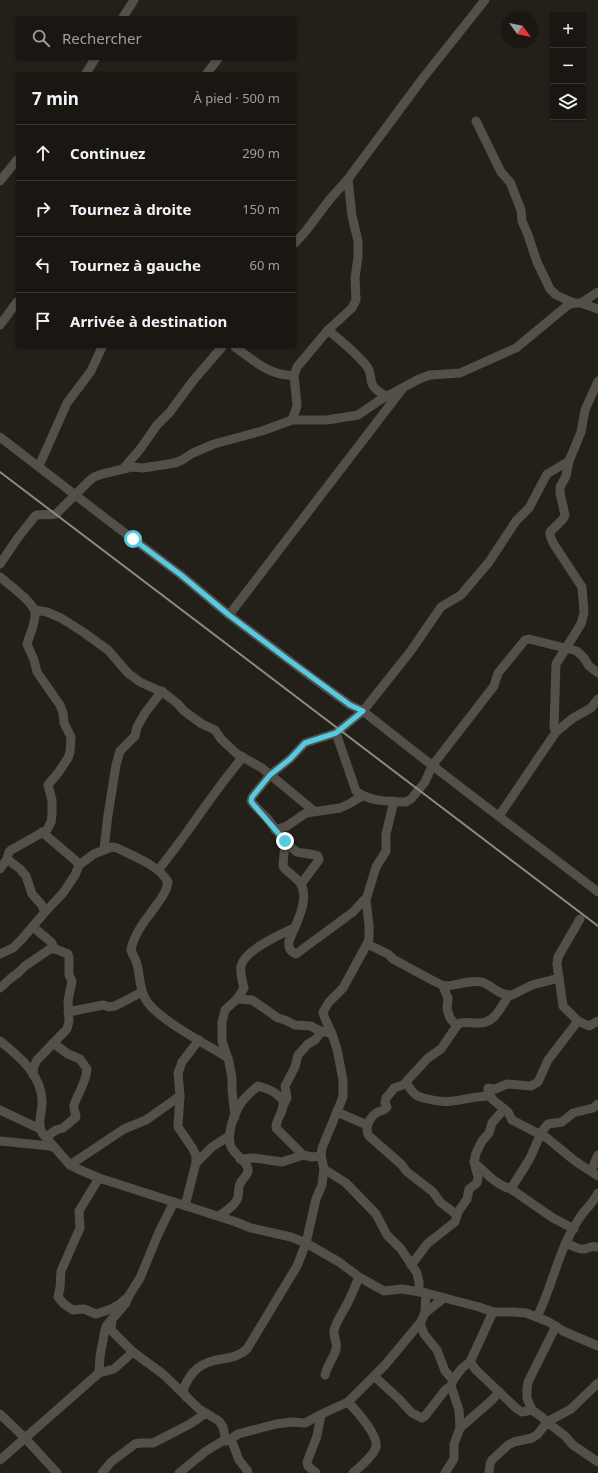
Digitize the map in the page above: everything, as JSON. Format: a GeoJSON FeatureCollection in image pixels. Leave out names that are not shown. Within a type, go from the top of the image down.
{"type":"FeatureCollection","features":[{"type":"Feature","properties":{"kind":"street"},"geometry":{"type":"LineString","coordinates":[[124,16],[134,0]]}},
{"type":"Feature","properties":{"kind":"street"},"geometry":{"type":"LineString","coordinates":[[296,242],[348,179],[485,0]]}},
{"type":"Feature","properties":{"kind":"street"},"geometry":{"type":"LineString","coordinates":[[87,72],[94,60]]}},
{"type":"Feature","properties":{"kind":"street"},"geometry":{"type":"LineString","coordinates":[[208,72],[217,60]]}},
{"type":"Feature","properties":{"kind":"street"},"geometry":{"type":"LineString","coordinates":[[476,121],[501,172],[510,182],[521,210],[522,221],[537,262],[550,289],[556,295],[598,309]]}},
{"type":"Feature","properties":{"kind":"street"},"geometry":{"type":"LineString","coordinates":[[0,181],[16,161]]}},
{"type":"Feature","properties":{"kind":"street"},"geometry":{"type":"LineString","coordinates":[[292,420],[297,406],[292,378],[297,367],[328,330],[352,308],[356,300],[355,278],[358,256],[358,240],[352,216],[348,179]]}},
{"type":"Feature","properties":{"kind":"street"},"geometry":{"type":"LineString","coordinates":[[0,564],[16,539],[35,516],[50,516],[56,514],[94,477],[107,472],[132,467],[143,468],[175,463],[214,444],[262,431],[292,420],[327,420],[358,415],[386,396],[430,375],[460,373],[516,348],[568,306],[578,303],[598,292]]}},
{"type":"Feature","properties":{"kind":"street"},"geometry":{"type":"LineString","coordinates":[[0,325],[16,303]]}},
{"type":"Feature","properties":{"kind":"street"},"geometry":{"type":"LineString","coordinates":[[328,330],[351,349],[365,364],[369,370],[372,387],[376,391],[386,396]]}},
{"type":"Feature","properties":{"kind":"street"},"geometry":{"type":"LineString","coordinates":[[39,466],[67,403],[91,371],[102,348]]}},
{"type":"Feature","properties":{"kind":"street"},"geometry":{"type":"LineString","coordinates":[[123,469],[141,448],[157,425],[170,412],[192,382],[221,348]]}},
{"type":"Feature","properties":{"kind":"street"},"geometry":{"type":"LineString","coordinates":[[236,348],[261,366],[277,374],[292,378]]}},
{"type":"Feature","properties":{"kind":"street"},"geometry":{"type":"LineString","coordinates":[[556,732],[554,727],[556,664],[581,624],[584,613],[582,586],[553,543],[550,535],[552,529],[563,519],[565,515],[560,487],[566,476],[569,461],[581,432],[585,410],[598,381]]}},
{"type":"Feature","properties":{"kind":"street"},"geometry":{"type":"LineString","coordinates":[[229,615],[405,386]]}},
{"type":"Feature","properties":{"kind":"street"},"geometry":{"type":"LineString","coordinates":[[0,437],[39,466],[74,495],[181,575],[229,615],[350,705],[363,711],[432,766],[598,892]]}},
{"type":"Feature","properties":{"kind":"street"},"geometry":{"type":"LineString","coordinates":[[301,884],[319,858],[318,856],[298,852],[285,841],[251,801],[254,794],[270,775],[290,759],[305,743],[336,733],[363,711],[410,652],[441,607],[461,595],[489,562],[516,521],[529,508],[547,474],[569,461]]}},
{"type":"Feature","properties":{"kind":"street"},"geometry":{"type":"LineString","coordinates":[[0,576],[29,601],[35,610],[27,644],[34,660],[37,672],[64,712],[64,723],[71,737],[68,758],[48,785],[52,800],[52,815],[51,822],[47,830],[11,850],[0,869]]}},
{"type":"Feature","properties":{"kind":"street"},"geometry":{"type":"LineString","coordinates":[[35,610],[47,612],[61,618],[79,629],[108,650],[128,673],[140,682],[162,691],[184,711],[202,724],[215,730],[222,741],[270,775],[314,811]]}},
{"type":"Feature","properties":{"kind":"street"},"geometry":{"type":"LineString","coordinates":[[336,733],[356,791],[362,796],[369,798],[406,802],[411,799],[425,782],[432,766],[494,686],[498,673],[525,640],[529,639],[577,651],[589,666],[598,673]]}},
{"type":"Feature","properties":{"kind":"street"},"geometry":{"type":"LineString","coordinates":[[104,849],[116,765],[120,751],[135,736],[137,727],[145,713],[162,691]]}},
{"type":"Feature","properties":{"kind":"street"},"geometry":{"type":"LineString","coordinates":[[499,816],[556,732],[573,718],[591,708],[598,699]]}},
{"type":"Feature","properties":{"kind":"street"},"geometry":{"type":"LineString","coordinates":[[158,870],[176,848],[208,801],[243,757]]}},
{"type":"Feature","properties":{"kind":"street"},"geometry":{"type":"LineString","coordinates":[[275,830],[287,826],[306,812],[345,806],[362,796]]}},
{"type":"Feature","properties":{"kind":"street"},"geometry":{"type":"LineString","coordinates":[[186,1397],[183,1390],[195,1370],[200,1365],[220,1359],[230,1358],[243,1353],[247,1349],[297,1266],[306,1243],[316,1199],[322,1186],[324,1169],[321,1156],[326,1137],[343,1097],[343,1080],[337,1049],[323,1012],[325,1007],[343,988],[367,944],[369,938],[369,925],[366,900],[376,867],[386,851],[386,834],[394,801]]}},
{"type":"Feature","properties":{"kind":"street"},"geometry":{"type":"LineString","coordinates":[[42,832],[79,865]]}},
{"type":"Feature","properties":{"kind":"street"},"geometry":{"type":"LineString","coordinates":[[285,841],[284,869],[294,875],[301,884],[305,899],[288,946],[290,950],[296,954],[353,912],[364,900],[366,900]]}},
{"type":"Feature","properties":{"kind":"street"},"geometry":{"type":"LineString","coordinates":[[1,952],[13,948],[33,927],[44,912],[63,893],[79,865],[104,849],[112,847],[118,848],[158,870],[165,876],[168,882],[164,895],[149,915],[131,950],[137,962],[142,992],[146,1000],[158,1013],[228,1058]]}},
{"type":"Feature","properties":{"kind":"street"},"geometry":{"type":"LineString","coordinates":[[7,859],[20,869],[26,876],[32,894],[41,904],[44,912]]}},
{"type":"Feature","properties":{"kind":"street"},"geometry":{"type":"LineString","coordinates":[[546,981],[557,961],[558,956],[580,919]]}},
{"type":"Feature","properties":{"kind":"street"},"geometry":{"type":"LineString","coordinates":[[33,927],[51,942],[55,949]]}},
{"type":"Feature","properties":{"kind":"street"},"geometry":{"type":"LineString","coordinates":[[235,1117],[232,1078],[228,1058],[222,1041],[223,1015],[225,1010],[237,998],[244,988],[240,974],[242,965],[247,957],[260,947],[294,928]]}},
{"type":"Feature","properties":{"kind":"street"},"geometry":{"type":"LineString","coordinates":[[367,944],[445,986],[481,982],[499,993],[509,995],[546,981],[559,978]]}},
{"type":"Feature","properties":{"kind":"street"},"geometry":{"type":"LineString","coordinates":[[0,988],[29,962],[50,949],[55,949],[68,954],[69,975],[72,981],[68,1001],[69,1021],[67,1029],[37,1060],[34,1066],[34,1074]]}},
{"type":"Feature","properties":{"kind":"street"},"geometry":{"type":"LineString","coordinates":[[557,961],[562,1004],[578,1021],[589,1026],[598,1022]]}},
{"type":"Feature","properties":{"kind":"street"},"geometry":{"type":"LineString","coordinates":[[445,986],[444,989],[448,998],[447,1009],[450,1018],[457,1026]]}},
{"type":"Feature","properties":{"kind":"street"},"geometry":{"type":"LineString","coordinates":[[68,1012],[103,1005],[109,1007],[115,1006],[142,992]]}},
{"type":"Feature","properties":{"kind":"street"},"geometry":{"type":"LineString","coordinates":[[457,1215],[440,1202],[433,1192],[406,1171],[402,1165],[369,1136],[366,1132],[367,1125],[374,1115],[385,1110],[387,1107],[385,1102],[386,1098],[394,1088],[403,1085],[428,1058],[441,1049],[457,1026],[462,1022],[479,1024],[490,1022],[495,1017],[509,995]]}},
{"type":"Feature","properties":{"kind":"street"},"geometry":{"type":"LineString","coordinates":[[237,998],[252,1000],[278,1018],[295,1025],[311,1026],[332,1034]]}},
{"type":"Feature","properties":{"kind":"street"},"geometry":{"type":"LineString","coordinates":[[578,1021],[548,1060],[538,1082],[531,1086],[503,1084],[495,1089],[488,1088],[490,1096],[504,1109],[512,1120],[540,1133],[576,1161],[595,1173],[598,1155]]}},
{"type":"Feature","properties":{"kind":"street"},"geometry":{"type":"LineString","coordinates":[[303,1155],[276,1128],[276,1124],[287,1098],[285,1086],[298,1055],[308,1044],[315,1040],[322,1031]]}},
{"type":"Feature","properties":{"kind":"street"},"geometry":{"type":"LineString","coordinates":[[185,1206],[196,1163],[196,1156],[178,1127],[180,1096],[178,1073],[182,1062],[199,1040]]}},
{"type":"Feature","properties":{"kind":"street"},"geometry":{"type":"LineString","coordinates":[[0,1041],[19,1057],[34,1074],[41,1091],[42,1103],[39,1123],[40,1129],[70,1165],[99,1178],[219,1216],[251,1228],[291,1237],[306,1243],[384,1291],[402,1289],[422,1292],[492,1312],[514,1312],[537,1317],[578,1338],[598,1346]]}},
{"type":"Feature","properties":{"kind":"street"},"geometry":{"type":"LineString","coordinates":[[46,1137],[56,1130],[63,1128],[76,1118],[74,1105],[85,1082],[87,1069],[80,1059],[68,1054],[53,1042]]}},
{"type":"Feature","properties":{"kind":"street"},"geometry":{"type":"LineString","coordinates":[[406,1082],[418,1096],[436,1101],[456,1102],[478,1096],[490,1096]]}},
{"type":"Feature","properties":{"kind":"street"},"geometry":{"type":"LineString","coordinates":[[219,1216],[231,1207],[238,1199],[240,1184],[247,1175],[248,1171],[247,1165],[240,1159],[230,1146],[229,1136],[241,1104],[251,1091],[258,1086],[269,1089],[277,1094],[283,1100],[284,1104]]}},
{"type":"Feature","properties":{"kind":"street"},"geometry":{"type":"LineString","coordinates":[[70,1165],[128,1127],[146,1120],[180,1096]]}},
{"type":"Feature","properties":{"kind":"street"},"geometry":{"type":"LineString","coordinates":[[511,1189],[529,1160],[540,1133],[548,1124],[562,1122],[573,1113],[593,1108],[598,1104]]}},
{"type":"Feature","properties":{"kind":"street"},"geometry":{"type":"LineString","coordinates":[[411,1265],[428,1243],[455,1222],[457,1215],[467,1199],[469,1189],[477,1183],[478,1177],[474,1162],[476,1153],[482,1141],[489,1133],[492,1123],[504,1109]]}},
{"type":"Feature","properties":{"kind":"street"},"geometry":{"type":"LineString","coordinates":[[0,1110],[40,1129]]}},
{"type":"Feature","properties":{"kind":"street"},"geometry":{"type":"LineString","coordinates":[[337,1112],[367,1125]]}},
{"type":"Feature","properties":{"kind":"street"},"geometry":{"type":"LineString","coordinates":[[196,1163],[212,1147],[229,1136]]}},
{"type":"Feature","properties":{"kind":"street"},"geometry":{"type":"LineString","coordinates":[[0,1141],[50,1146],[55,1148]]}},
{"type":"Feature","properties":{"kind":"street"},"geometry":{"type":"LineString","coordinates":[[240,1159],[254,1158],[282,1162],[303,1155],[312,1157],[321,1156]]}},
{"type":"Feature","properties":{"kind":"street"},"geometry":{"type":"LineString","coordinates":[[474,1162],[493,1180],[503,1187],[511,1189],[553,1218],[574,1228]]}},
{"type":"Feature","properties":{"kind":"street"},"geometry":{"type":"LineString","coordinates":[[324,1169],[346,1183],[363,1200],[376,1214],[387,1235],[401,1249],[417,1274],[422,1292],[425,1313]]}},
{"type":"Feature","properties":{"kind":"street"},"geometry":{"type":"LineString","coordinates":[[99,1178],[79,1211],[80,1228],[61,1271],[58,1297],[64,1304],[73,1310],[84,1309],[96,1314],[120,1304],[128,1297]]}},
{"type":"Feature","properties":{"kind":"street"},"geometry":{"type":"LineString","coordinates":[[537,1317],[548,1294],[549,1285],[566,1243],[574,1228],[594,1201],[598,1193]]}},
{"type":"Feature","properties":{"kind":"street"},"geometry":{"type":"LineString","coordinates":[[99,1373],[102,1339],[107,1325],[123,1307],[140,1278],[159,1232],[174,1202]]}},
{"type":"Feature","properties":{"kind":"street"},"geometry":{"type":"LineString","coordinates":[[566,1243],[580,1249],[585,1249],[591,1246],[598,1247]]}},
{"type":"Feature","properties":{"kind":"street"},"geometry":{"type":"LineString","coordinates":[[326,1375],[327,1367],[336,1348],[336,1340],[333,1333],[335,1326],[349,1301],[359,1277]]}},
{"type":"Feature","properties":{"kind":"street"},"geometry":{"type":"LineString","coordinates":[[179,1473],[206,1451],[238,1434],[276,1424],[292,1422],[305,1424],[348,1402],[386,1365],[420,1323],[425,1313],[444,1298]]}},
{"type":"Feature","properties":{"kind":"street"},"geometry":{"type":"LineString","coordinates":[[374,1376],[399,1399],[412,1414],[422,1418],[452,1383],[462,1368],[470,1362],[492,1312]]}},
{"type":"Feature","properties":{"kind":"street"},"geometry":{"type":"LineString","coordinates":[[112,1319],[111,1330],[133,1352],[163,1374],[199,1409],[219,1421],[239,1460],[248,1470],[248,1473]]}},
{"type":"Feature","properties":{"kind":"street"},"geometry":{"type":"LineString","coordinates":[[420,1323],[424,1334],[437,1350],[445,1372],[452,1383],[459,1410],[460,1428],[454,1444],[454,1458],[446,1473]]}},
{"type":"Feature","properties":{"kind":"street"},"geometry":{"type":"LineString","coordinates":[[556,1326],[528,1382],[527,1398],[532,1410],[565,1436],[573,1445],[598,1462]]}},
{"type":"Feature","properties":{"kind":"street"},"geometry":{"type":"LineString","coordinates":[[0,1460],[99,1373],[114,1368],[133,1352]]}},
{"type":"Feature","properties":{"kind":"street"},"geometry":{"type":"LineString","coordinates":[[470,1362],[476,1370],[517,1409],[522,1412],[532,1410]]}},
{"type":"Feature","properties":{"kind":"street"},"geometry":{"type":"LineString","coordinates":[[489,1473],[492,1460],[500,1451],[514,1442],[532,1438],[538,1434],[547,1422],[571,1409],[598,1383]]}},
{"type":"Feature","properties":{"kind":"street"},"geometry":{"type":"LineString","coordinates":[[460,1428],[499,1392]]}},
{"type":"Feature","properties":{"kind":"street"},"geometry":{"type":"LineString","coordinates":[[348,1402],[372,1432],[377,1445],[376,1449],[353,1473]]}},
{"type":"Feature","properties":{"kind":"street"},"geometry":{"type":"LineString","coordinates":[[102,1473],[111,1462],[135,1444],[154,1442],[178,1430],[206,1413]]}},
{"type":"Feature","properties":{"kind":"street"},"geometry":{"type":"LineString","coordinates":[[0,1414],[25,1438],[57,1473]]}},
{"type":"Feature","properties":{"kind":"street"},"geometry":{"type":"LineString","coordinates":[[316,1473],[308,1466],[307,1462],[317,1436],[321,1415]]}},
{"type":"Feature","properties":{"kind":"railway"},"geometry":{"type":"LineString","coordinates":[[0,472],[598,926]]}},
{"type":"Feature","properties":{"kind":"route"},"geometry":{"type":"LineString","coordinates":[[133,539],[181,575],[229,615],[314,679],[350,705],[363,711],[336,733],[305,743],[290,759],[270,775],[252,797],[251,801],[253,804],[285,841]]}}]}
